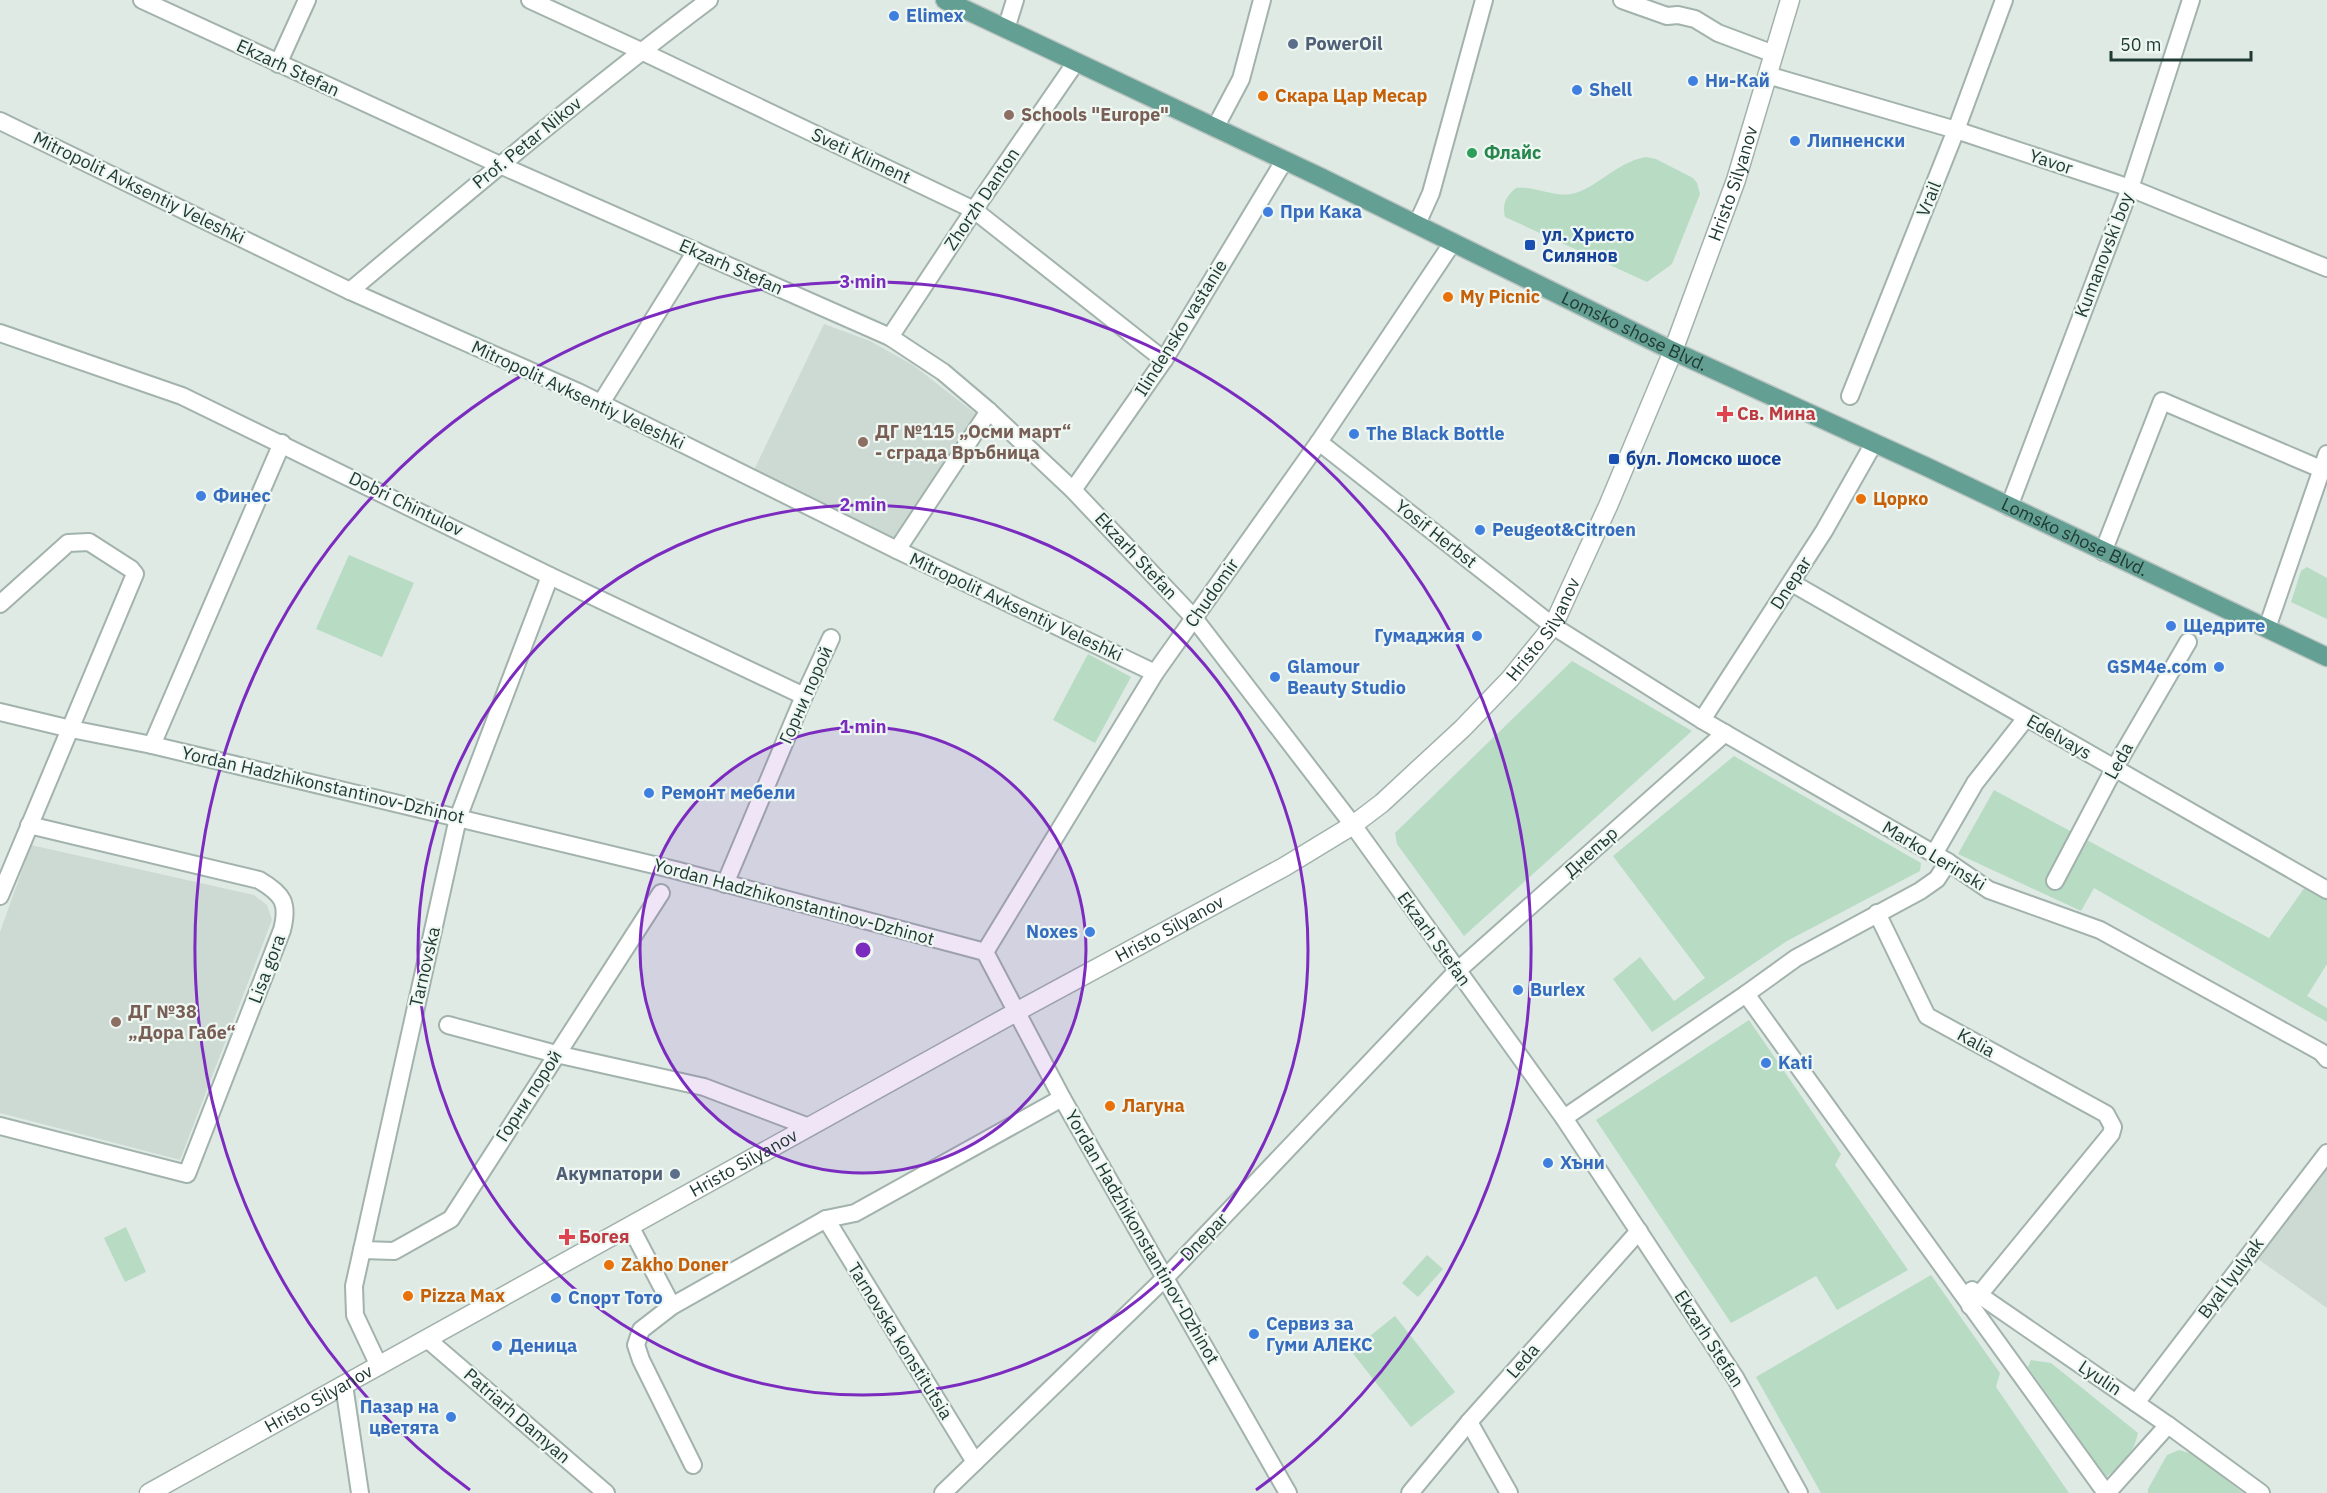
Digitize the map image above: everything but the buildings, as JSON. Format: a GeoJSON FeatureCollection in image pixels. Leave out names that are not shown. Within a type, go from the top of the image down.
{"type":"FeatureCollection","features":[{"type":"Feature","properties":{"kind":"main road","name":"Lomsko shose Blvd."},"geometry":{"type":"LineString","coordinates":[[945,0],[1453,242],[1673,351],[1874,442],[2327,657]]}},
{"type":"Feature","properties":{"kind":"street","name":"Ekzarh Stefan"},"geometry":{"type":"LineString","coordinates":[[142,0],[500,165],[890,337],[943,372],[989,411],[1073,490],[1194,618],[1353,825],[1564,1118],[1736,1379],[1799,1493]]}},
{"type":"Feature","properties":{"kind":"street"},"geometry":{"type":"LineString","coordinates":[[278,64],[307,0]]}},
{"type":"Feature","properties":{"kind":"street","name":"Sveti Kliment"},"geometry":{"type":"LineString","coordinates":[[530,0],[974,210],[1164,360]]}},
{"type":"Feature","properties":{"kind":"street","name":"Prof. Petar Nikov"},"geometry":{"type":"LineString","coordinates":[[350,291],[500,165],[641,51],[709,0]]}},
{"type":"Feature","properties":{"kind":"street"},"geometry":{"type":"LineString","coordinates":[[1006,29],[1015,0]]}},
{"type":"Feature","properties":{"kind":"street"},"geometry":{"type":"LineString","coordinates":[[1215,128],[1241,79],[1262,0]]}},
{"type":"Feature","properties":{"kind":"street"},"geometry":{"type":"LineString","coordinates":[[1417,225],[1431,193],[1484,0]]}},
{"type":"Feature","properties":{"kind":"street"},"geometry":{"type":"LineString","coordinates":[[1623,0],[1667,16],[1678,15],[1695,19],[1718,33],[1774,54]]}},
{"type":"Feature","properties":{"kind":"street","name":"Hristo Silyanov"},"geometry":{"type":"LineString","coordinates":[[149,1493],[1016,1012],[1284,867],[1353,825],[1382,803],[1463,728],[1516,672],[1553,626],[1608,506],[1673,351],[1736,180],[1790,0]]}},
{"type":"Feature","properties":{"kind":"street","name":"Vrail"},"geometry":{"type":"LineString","coordinates":[[1850,396],[1956,130],[2004,0]]}},
{"type":"Feature","properties":{"kind":"street","name":"Kumanovski boy"},"geometry":{"type":"LineString","coordinates":[[2009,507],[2130,188],[2191,0]]}},
{"type":"Feature","properties":{"kind":"street","name":"Zhorzh Danton"},"geometry":{"type":"LineString","coordinates":[[890,337],[1076,62]]}},
{"type":"Feature","properties":{"kind":"street","name":"Yavor"},"geometry":{"type":"LineString","coordinates":[[1767,75],[1956,130],[2130,188],[2327,268]]}},
{"type":"Feature","properties":{"kind":"street","name":"Mitropolit Avksentiy Veleshki"},"geometry":{"type":"LineString","coordinates":[[0,121],[350,291],[601,403],[897,550],[1155,673]]}},
{"type":"Feature","properties":{"kind":"street","name":"Ilindensko vastanie"},"geometry":{"type":"LineString","coordinates":[[1073,490],[1164,360],[1284,161]]}},
{"type":"Feature","properties":{"kind":"street","name":"Chudomir"},"geometry":{"type":"LineString","coordinates":[[985,952],[1155,673],[1319,442],[1453,242]]}},
{"type":"Feature","properties":{"kind":"street"},"geometry":{"type":"LineString","coordinates":[[601,403],[696,251]]}},
{"type":"Feature","properties":{"kind":"street","name":"Dobri Chintulov"},"geometry":{"type":"LineString","coordinates":[[0,333],[182,396],[550,576],[804,696]]}},
{"type":"Feature","properties":{"kind":"street"},"geometry":{"type":"LineString","coordinates":[[2103,552],[2162,401],[2324,461],[2267,628]]}},
{"type":"Feature","properties":{"kind":"street"},"geometry":{"type":"LineString","coordinates":[[897,550],[989,411]]}},
{"type":"Feature","properties":{"kind":"street","name":"Yosif Herbst"},"geometry":{"type":"LineString","coordinates":[[1319,442],[1553,626]]}},
{"type":"Feature","properties":{"kind":"street","name":"Dnepar"},"geometry":{"type":"LineString","coordinates":[[1702,720],[1792,583],[1874,442]]}},
{"type":"Feature","properties":{"kind":"street"},"geometry":{"type":"LineString","coordinates":[[152,745],[282,443]]}},
{"type":"Feature","properties":{"kind":"street"},"geometry":{"type":"LineString","coordinates":[[0,604],[68,543],[89,542],[134,571],[135,578],[0,896]]}},
{"type":"Feature","properties":{"kind":"street","name":"Tarnovska"},"geometry":{"type":"LineString","coordinates":[[379,1365],[354,1315],[354,1286],[458,818],[550,576]]}},
{"type":"Feature","properties":{"kind":"street","name":"Edelvays"},"geometry":{"type":"LineString","coordinates":[[1792,583],[2327,890]]}},
{"type":"Feature","properties":{"kind":"street","name":"Marko Lerinski"},"geometry":{"type":"LineString","coordinates":[[1553,626],[1725,734],[1941,858],[1989,890],[2100,930],[2321,1052],[2327,1059]]}},
{"type":"Feature","properties":{"kind":"street","name":"Горни порой"},"geometry":{"type":"LineString","coordinates":[[725,884],[804,696],[831,638]]}},
{"type":"Feature","properties":{"kind":"street","name":"Leda"},"geometry":{"type":"LineString","coordinates":[[2055,882],[2114,769],[2188,642]]}},
{"type":"Feature","properties":{"kind":"street","name":"Yordan Hadzhikonstantinov-Dzhinot"},"geometry":{"type":"LineString","coordinates":[[0,712],[152,745],[458,818],[725,884],[985,952],[1062,1098],[1288,1493]]}},
{"type":"Feature","properties":{"kind":"street"},"geometry":{"type":"LineString","coordinates":[[1564,1118],[1796,958],[1920,891],[1937,879],[1941,858],[1975,783],[2026,718]]}},
{"type":"Feature","properties":{"kind":"street","name":"Днепър"},"geometry":{"type":"LineString","coordinates":[[1457,971],[1725,734]]}},
{"type":"Feature","properties":{"kind":"street","name":"Lisa gora"},"geometry":{"type":"LineString","coordinates":[[0,1126],[188,1174],[282,930],[286,914],[284,900],[273,888],[259,880],[29,825]]}},
{"type":"Feature","properties":{"kind":"street","name":"Горни порой"},"geometry":{"type":"LineString","coordinates":[[362,1250],[394,1251],[451,1219],[661,893]]}},
{"type":"Feature","properties":{"kind":"street","name":"Kalia"},"geometry":{"type":"LineString","coordinates":[[1877,913],[1927,1016],[2106,1114],[2113,1127],[2111,1134],[1974,1301]]}},
{"type":"Feature","properties":{"kind":"street","name":"Dnepar"},"geometry":{"type":"LineString","coordinates":[[943,1493],[1166,1277],[1457,971]]}},
{"type":"Feature","properties":{"kind":"street"},"geometry":{"type":"LineString","coordinates":[[1746,994],[1938,1263],[1974,1301],[2106,1493],[2168,1425]]}},
{"type":"Feature","properties":{"kind":"street"},"geometry":{"type":"LineString","coordinates":[[448,1025],[556,1054],[704,1087],[809,1127]]}},
{"type":"Feature","properties":{"kind":"street"},"geometry":{"type":"LineString","coordinates":[[693,1465],[636,1345],[641,1330],[672,1306],[826,1219],[855,1214],[1062,1098]]}},
{"type":"Feature","properties":{"kind":"street","name":"Byal lyulyak"},"geometry":{"type":"LineString","coordinates":[[2136,1402],[2327,1153]]}},
{"type":"Feature","properties":{"kind":"street","name":"Tarnovska konstitutsia"},"geometry":{"type":"LineString","coordinates":[[826,1219],[975,1462]]}},
{"type":"Feature","properties":{"kind":"street"},"geometry":{"type":"LineString","coordinates":[[630,1226],[672,1306]]}},
{"type":"Feature","properties":{"kind":"street","name":"Leda"},"geometry":{"type":"LineString","coordinates":[[1410,1493],[1469,1422],[1639,1231]]}},
{"type":"Feature","properties":{"kind":"street","name":"Lyulin"},"geometry":{"type":"LineString","coordinates":[[1974,1301],[2136,1402],[2261,1493]]}},
{"type":"Feature","properties":{"kind":"street","name":"Patriarh Damyan"},"geometry":{"type":"LineString","coordinates":[[427,1339],[606,1493]]}},
{"type":"Feature","properties":{"kind":"street"},"geometry":{"type":"LineString","coordinates":[[344,1385],[360,1493]]}},
{"type":"Feature","properties":{"kind":"street"},"geometry":{"type":"LineString","coordinates":[[1469,1422],[1509,1493]]}},
{"type":"Feature","properties":{"kind":"shaded area","name":"ДГ №115 „Осми март“ - сграда Връбница"},"geometry":{"type":"Polygon","coordinates":[[[824,324],[870,341],[913,365],[976,414],[892,540],[754,470],[824,324]]]}},
{"type":"Feature","properties":{"kind":"shaded area","name":"ДГ №38 „Дора Габе“"},"geometry":{"type":"Polygon","coordinates":[[[31,845],[254,895],[267,905],[272,920],[180,1160],[0,1113],[0,932],[31,845]]]}},
{"type":"Feature","properties":{"kind":"shaded area"},"geometry":{"type":"Polygon","coordinates":[[[2327,1161],[2327,1308],[2251,1254],[2327,1161]]]}},
{"type":"Feature","properties":{"kind":"green space"},"geometry":{"type":"Polygon","coordinates":[[[1646,157],[1656,159],[1693,178],[1700,194],[1672,264],[1647,282],[1505,217],[1506,201],[1516,188],[1571,194],[1589,187],[1625,164],[1646,157]]]}},
{"type":"Feature","properties":{"kind":"green space"},"geometry":{"type":"Polygon","coordinates":[[[349,555],[414,583],[382,657],[316,629],[349,555]]]}},
{"type":"Feature","properties":{"kind":"green space"},"geometry":{"type":"Polygon","coordinates":[[[2307,567],[2327,578],[2327,619],[2291,602],[2301,571],[2307,567]]]}},
{"type":"Feature","properties":{"kind":"green space"},"geometry":{"type":"Polygon","coordinates":[[[1088,654],[1131,677],[1095,743],[1053,720],[1088,654]]]}},
{"type":"Feature","properties":{"kind":"green space"},"geometry":{"type":"Polygon","coordinates":[[[1572,661],[1692,731],[1464,936],[1397,844],[1395,833],[1572,661]]]}},
{"type":"Feature","properties":{"kind":"green space"},"geometry":{"type":"Polygon","coordinates":[[[1734,756],[1921,863],[1920,871],[1787,941],[1652,1032],[1613,979],[1640,957],[1674,1001],[1705,978],[1613,856],[1734,756]]]}},
{"type":"Feature","properties":{"kind":"green space"},"geometry":{"type":"Polygon","coordinates":[[[1994,790],[2269,938],[2305,887],[2327,900],[2327,964],[2307,996],[2327,1008],[2327,1022],[2094,888],[2081,911],[1958,854],[1994,790]]]}},
{"type":"Feature","properties":{"kind":"green space"},"geometry":{"type":"Polygon","coordinates":[[[1749,1020],[1841,1154],[1835,1165],[1908,1270],[1837,1310],[1816,1276],[1731,1323],[1596,1120],[1749,1020]]]}},
{"type":"Feature","properties":{"kind":"green space"},"geometry":{"type":"Polygon","coordinates":[[[126,1227],[146,1272],[125,1282],[104,1238],[126,1227]]]}},
{"type":"Feature","properties":{"kind":"green space"},"geometry":{"type":"Polygon","coordinates":[[[1427,1255],[1443,1269],[1418,1297],[1402,1283],[1427,1255]]]}},
{"type":"Feature","properties":{"kind":"green space"},"geometry":{"type":"Polygon","coordinates":[[[1931,1275],[2000,1373],[1996,1387],[2069,1493],[1821,1493],[1756,1377],[1931,1275]]]}},
{"type":"Feature","properties":{"kind":"green space"},"geometry":{"type":"Polygon","coordinates":[[[1395,1316],[1455,1392],[1411,1427],[1351,1351],[1395,1316]]]}},
{"type":"Feature","properties":{"kind":"green space"},"geometry":{"type":"Polygon","coordinates":[[[2031,1360],[2051,1363],[2138,1433],[2134,1447],[2126,1458],[2106,1477],[2028,1367],[2031,1360]]]}},
{"type":"Feature","properties":{"kind":"green space"},"geometry":{"type":"Polygon","coordinates":[[[2179,1450],[2193,1454],[2243,1493],[2148,1493],[2167,1455],[2179,1450]]]}},
{"type":"Feature","properties":{"kind":"place","name":"Elimex"},"geometry":{"type":"Point","coordinates":[894,16]}},
{"type":"Feature","properties":{"kind":"place","name":"PowerOil"},"geometry":{"type":"Point","coordinates":[1293,44]}},
{"type":"Feature","properties":{"kind":"place","name":"Ни-Кай"},"geometry":{"type":"Point","coordinates":[1693,81]}},
{"type":"Feature","properties":{"kind":"place","name":"Shell"},"geometry":{"type":"Point","coordinates":[1577,90]}},
{"type":"Feature","properties":{"kind":"place","name":"Скара Цар Месар"},"geometry":{"type":"Point","coordinates":[1263,96]}},
{"type":"Feature","properties":{"kind":"place","name":"Schools \"Europe\""},"geometry":{"type":"Point","coordinates":[1009,115]}},
{"type":"Feature","properties":{"kind":"place","name":"Липненски"},"geometry":{"type":"Point","coordinates":[1795,141]}},
{"type":"Feature","properties":{"kind":"place","name":"Флайс"},"geometry":{"type":"Point","coordinates":[1472,153]}},
{"type":"Feature","properties":{"kind":"place","name":"При Кака"},"geometry":{"type":"Point","coordinates":[1268,212]}},
{"type":"Feature","properties":{"kind":"place","name":"ул. Христо Силянов"},"geometry":{"type":"Point","coordinates":[1530,245]}},
{"type":"Feature","properties":{"kind":"place","name":"My Picnic"},"geometry":{"type":"Point","coordinates":[1448,297]}},
{"type":"Feature","properties":{"kind":"place","name":"Св. Мина"},"geometry":{"type":"Point","coordinates":[1725,414]}},
{"type":"Feature","properties":{"kind":"place","name":"The Black Bottle"},"geometry":{"type":"Point","coordinates":[1354,434]}},
{"type":"Feature","properties":{"kind":"place","name":"ДГ №115 „Осми март“ - сграда Връбница"},"geometry":{"type":"Point","coordinates":[863,442]}},
{"type":"Feature","properties":{"kind":"place","name":"бул. Ломско шосе"},"geometry":{"type":"Point","coordinates":[1614,459]}},
{"type":"Feature","properties":{"kind":"place","name":"Финес"},"geometry":{"type":"Point","coordinates":[201,496]}},
{"type":"Feature","properties":{"kind":"place","name":"Цорко"},"geometry":{"type":"Point","coordinates":[1861,499]}},
{"type":"Feature","properties":{"kind":"place","name":"Peugeot&Citroen"},"geometry":{"type":"Point","coordinates":[1480,530]}},
{"type":"Feature","properties":{"kind":"place","name":"Щедрите"},"geometry":{"type":"Point","coordinates":[2171,626]}},
{"type":"Feature","properties":{"kind":"place","name":"Гумаджия"},"geometry":{"type":"Point","coordinates":[1477,636]}},
{"type":"Feature","properties":{"kind":"place","name":"GSM4e.com"},"geometry":{"type":"Point","coordinates":[2219,667]}},
{"type":"Feature","properties":{"kind":"place","name":"Glamour Beauty Studio"},"geometry":{"type":"Point","coordinates":[1275,677]}},
{"type":"Feature","properties":{"kind":"place","name":"Ремонт мебели"},"geometry":{"type":"Point","coordinates":[649,793]}},
{"type":"Feature","properties":{"kind":"place","name":"Noxes"},"geometry":{"type":"Point","coordinates":[1090,932]}},
{"type":"Feature","properties":{"kind":"place","name":"Burlex"},"geometry":{"type":"Point","coordinates":[1518,990]}},
{"type":"Feature","properties":{"kind":"place","name":"ДГ №38 „Дора Габе“"},"geometry":{"type":"Point","coordinates":[116,1022]}},
{"type":"Feature","properties":{"kind":"place","name":"Kati"},"geometry":{"type":"Point","coordinates":[1766,1063]}},
{"type":"Feature","properties":{"kind":"place","name":"Лагуна"},"geometry":{"type":"Point","coordinates":[1110,1106]}},
{"type":"Feature","properties":{"kind":"place","name":"Хъни"},"geometry":{"type":"Point","coordinates":[1548,1163]}},
{"type":"Feature","properties":{"kind":"place","name":"Акумпатори"},"geometry":{"type":"Point","coordinates":[675,1174]}},
{"type":"Feature","properties":{"kind":"place","name":"Богея"},"geometry":{"type":"Point","coordinates":[567,1237]}},
{"type":"Feature","properties":{"kind":"place","name":"Zakho Doner"},"geometry":{"type":"Point","coordinates":[609,1265]}},
{"type":"Feature","properties":{"kind":"place","name":"Pizza Max"},"geometry":{"type":"Point","coordinates":[408,1296]}},
{"type":"Feature","properties":{"kind":"place","name":"Спорт Тото"},"geometry":{"type":"Point","coordinates":[556,1298]}},
{"type":"Feature","properties":{"kind":"place","name":"Сервиз за Гуми АЛЕКС"},"geometry":{"type":"Point","coordinates":[1254,1334]}},
{"type":"Feature","properties":{"kind":"place","name":"Деница"},"geometry":{"type":"Point","coordinates":[497,1346]}},
{"type":"Feature","properties":{"kind":"place","name":"Пазар на цветята"},"geometry":{"type":"Point","coordinates":[451,1417]}}]}
